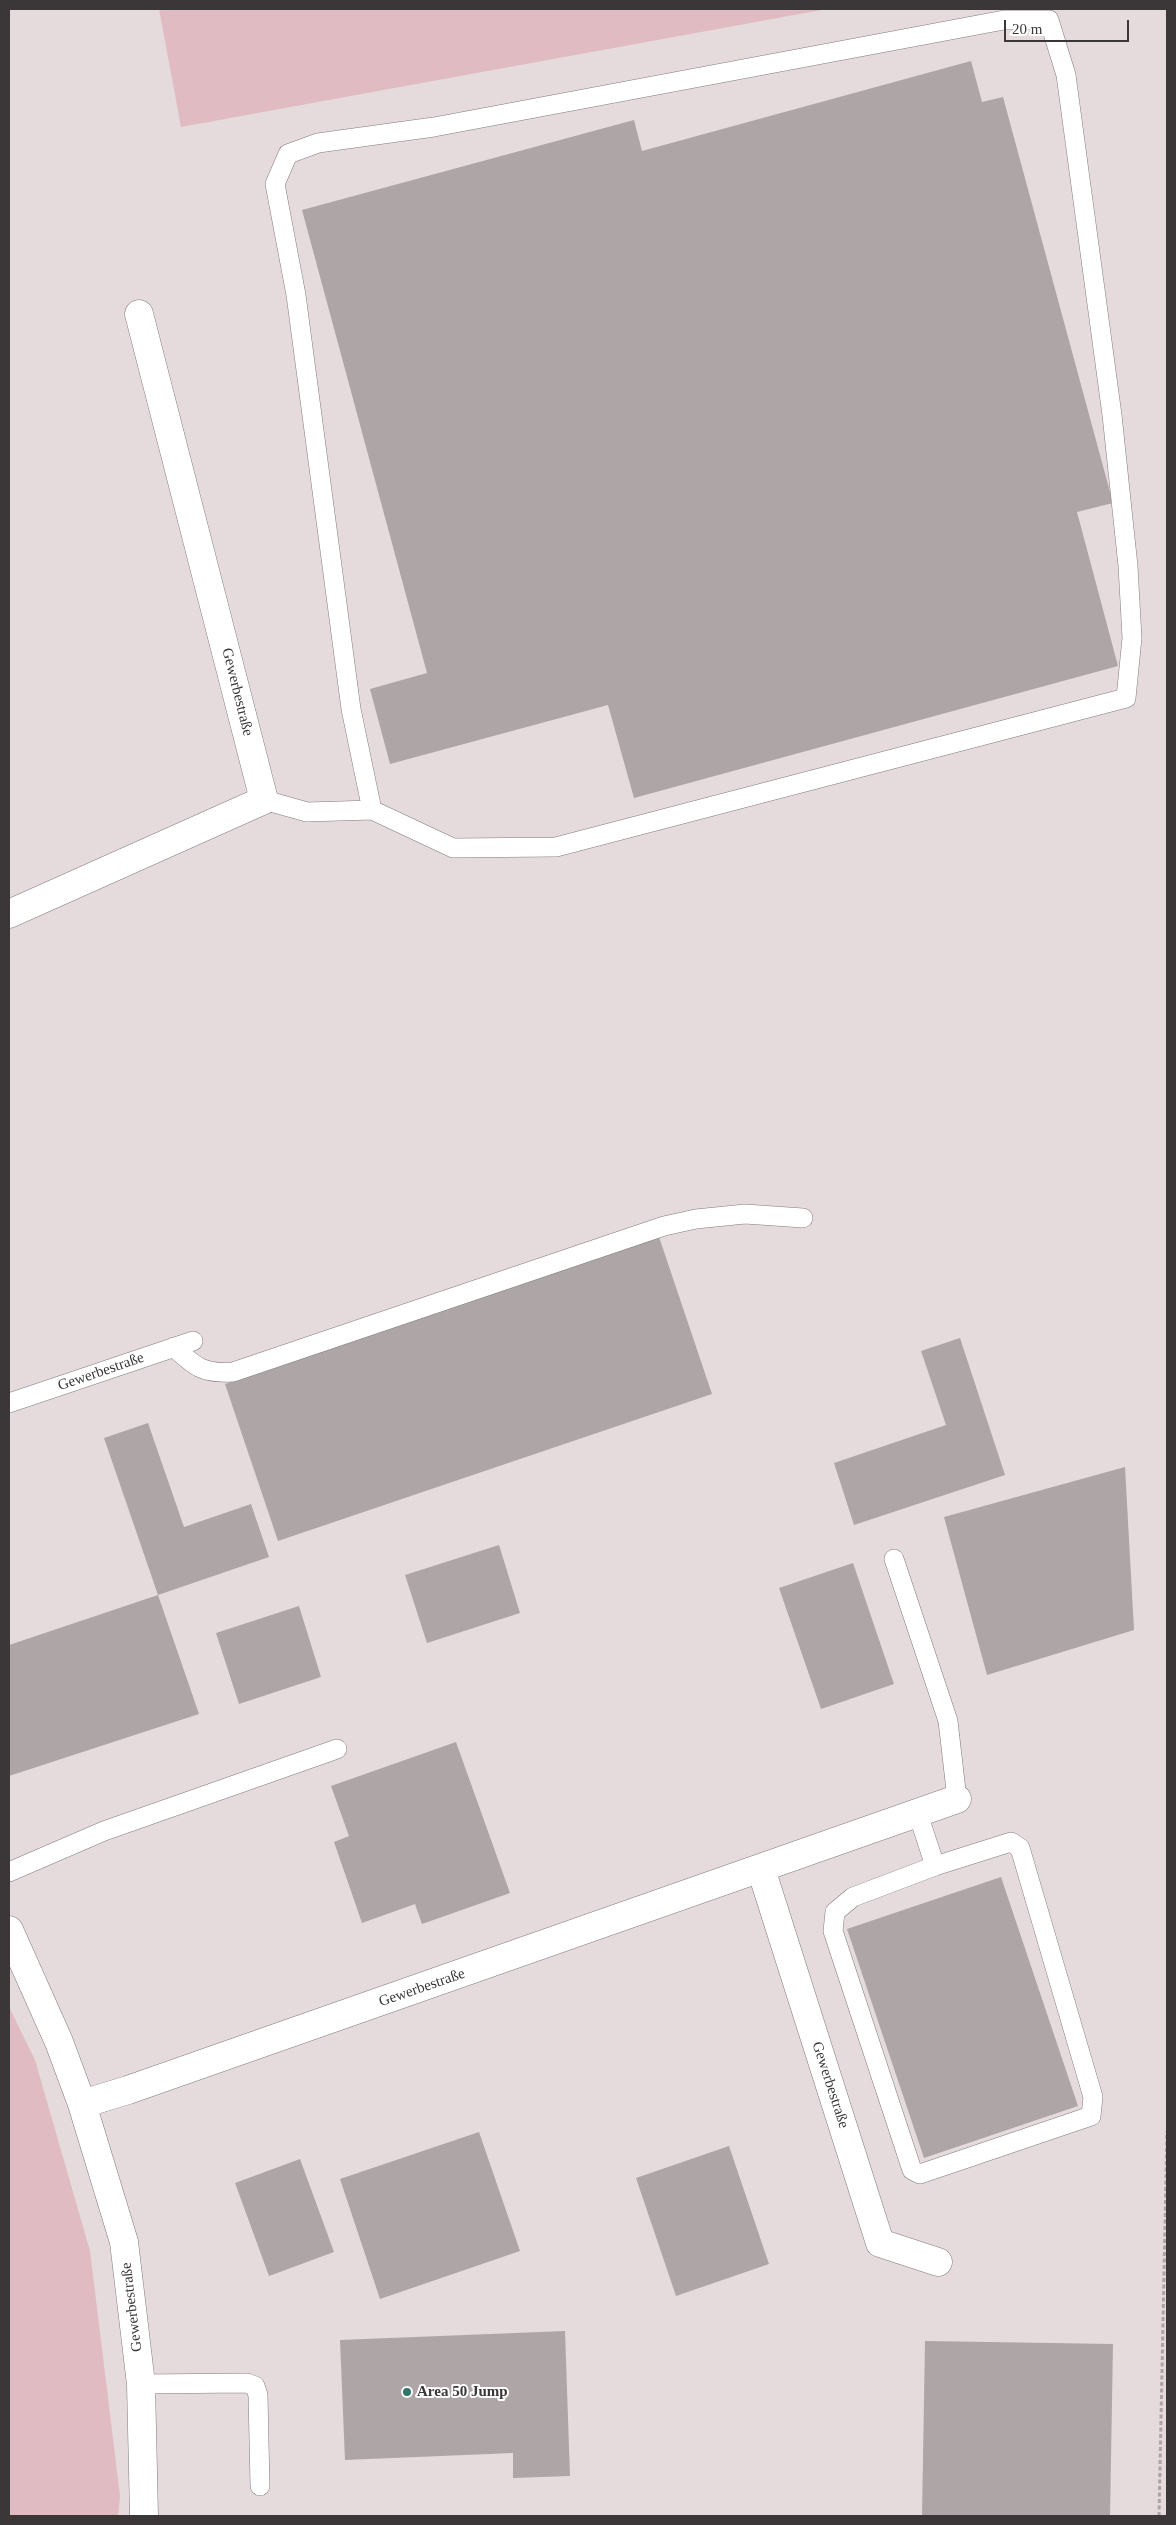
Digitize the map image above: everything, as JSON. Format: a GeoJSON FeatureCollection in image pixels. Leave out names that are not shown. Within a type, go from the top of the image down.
{"type":"FeatureCollection","features":[{"type":"Feature","properties":{"kind":"street","name":"Gewerbestraße"},"geometry":{"type":"LineString","coordinates":[[139,314],[264,800]]}},
{"type":"Feature","properties":{"kind":"street"},"geometry":{"type":"LineString","coordinates":[[9,914],[264,800]]}},
{"type":"Feature","properties":{"kind":"street","name":"Gewerbestraße"},"geometry":{"type":"LineString","coordinates":[[82,2104],[128,2090],[958,1799]]}},
{"type":"Feature","properties":{"kind":"street","name":"Gewerbestraße"},"geometry":{"type":"LineString","coordinates":[[761,1869],[880,2243],[938,2262]]}},
{"type":"Feature","properties":{"kind":"street","name":"Gewerbestraße"},"geometry":{"type":"LineString","coordinates":[[9,1930],[59,2042],[82,2104],[124,2242],[141,2384],[144,2516]]}},
{"type":"Feature","properties":{"kind":"lane"},"geometry":{"type":"LineString","coordinates":[[264,800],[307,812],[372,810],[453,848],[556,847],[1126,698],[1132,638],[1128,566],[1112,415],[1066,75],[1049,20],[1004,20],[434,128],[318,143],[288,154],[275,184],[296,295],[351,709],[372,810]]}},
{"type":"Feature","properties":{"kind":"lane"},"geometry":{"type":"LineString","coordinates":[[174,1347],[192,1364],[213,1374],[233,1372],[664,1226],[696,1219],[745,1214],[803,1218]]}},
{"type":"Feature","properties":{"kind":"lane","name":"Gewerbestraße"},"geometry":{"type":"LineString","coordinates":[[9,1403],[193,1341]]}},
{"type":"Feature","properties":{"kind":"lane"},"geometry":{"type":"LineString","coordinates":[[894,1559],[948,1721],[958,1799]]}},
{"type":"Feature","properties":{"kind":"lane"},"geometry":{"type":"LineString","coordinates":[[9,1872],[104,1831],[337,1749]]}},
{"type":"Feature","properties":{"kind":"lane"},"geometry":{"type":"LineString","coordinates":[[918,1814],[935,1866]]}},
{"type":"Feature","properties":{"kind":"lane"},"geometry":{"type":"LineString","coordinates":[[1011,1842],[1020,1848],[1093,2097],[1091,2116],[920,2174],[912,2170],[833,1931],[836,1912],[853,1897],[935,1866],[1011,1842]]}},
{"type":"Feature","properties":{"kind":"lane"},"geometry":{"type":"LineString","coordinates":[[141,2384],[247,2383],[255,2386],[258,2395],[260,2486]]}},
{"type":"Feature","properties":{"kind":"path"},"geometry":{"type":"LineString","coordinates":[[1159,2516],[1167,2131]]}},
{"type":"Feature","properties":{"kind":"shaded area"},"geometry":{"type":"Polygon","coordinates":[[[159,9],[827,9],[181,127],[159,9]]]}},
{"type":"Feature","properties":{"kind":"shaded area"},"geometry":{"type":"Polygon","coordinates":[[[9,2007],[35,2060],[90,2251],[120,2496],[118,2516],[9,2516],[9,2007]]]}},
{"type":"Feature","properties":{"kind":"building"},"geometry":{"type":"Polygon","coordinates":[[[971,61],[982,102],[1003,97],[1113,503],[1077,512],[1118,666],[634,798],[608,705],[390,764],[370,689],[427,673],[302,210],[634,120],[642,151],[971,61]]]}},
{"type":"Feature","properties":{"kind":"building"},"geometry":{"type":"Polygon","coordinates":[[[659,1237],[712,1394],[278,1541],[225,1384],[659,1237]]]}},
{"type":"Feature","properties":{"kind":"building"},"geometry":{"type":"Polygon","coordinates":[[[960,1338],[1005,1475],[854,1525],[834,1463],[946,1425],[921,1351],[960,1338]]]}},
{"type":"Feature","properties":{"kind":"building"},"geometry":{"type":"Polygon","coordinates":[[[148,1423],[184,1527],[251,1504],[269,1557],[158,1595],[104,1438],[148,1423]]]}},
{"type":"Feature","properties":{"kind":"building"},"geometry":{"type":"Polygon","coordinates":[[[1125,1467],[1134,1630],[987,1675],[944,1517],[1125,1467]]]}},
{"type":"Feature","properties":{"kind":"building"},"geometry":{"type":"Polygon","coordinates":[[[499,1545],[520,1613],[427,1643],[405,1575],[499,1545]]]}},
{"type":"Feature","properties":{"kind":"building"},"geometry":{"type":"Polygon","coordinates":[[[853,1563],[894,1684],[821,1709],[779,1588],[853,1563]]]}},
{"type":"Feature","properties":{"kind":"building"},"geometry":{"type":"Polygon","coordinates":[[[158,1595],[199,1714],[9,1776],[9,1645],[158,1595]]]}},
{"type":"Feature","properties":{"kind":"building"},"geometry":{"type":"Polygon","coordinates":[[[299,1606],[321,1677],[239,1704],[216,1633],[299,1606]]]}},
{"type":"Feature","properties":{"kind":"building"},"geometry":{"type":"Polygon","coordinates":[[[456,1742],[510,1893],[422,1924],[415,1904],[362,1923],[334,1842],[349,1836],[331,1786],[456,1742]]]}},
{"type":"Feature","properties":{"kind":"building"},"geometry":{"type":"Polygon","coordinates":[[[1001,1877],[1078,2106],[924,2158],[847,1929],[1001,1877]]]}},
{"type":"Feature","properties":{"kind":"building"},"geometry":{"type":"Polygon","coordinates":[[[479,2132],[520,2251],[380,2299],[340,2179],[479,2132]]]}},
{"type":"Feature","properties":{"kind":"building"},"geometry":{"type":"Polygon","coordinates":[[[729,2146],[769,2264],[676,2296],[636,2178],[729,2146]]]}},
{"type":"Feature","properties":{"kind":"building"},"geometry":{"type":"Polygon","coordinates":[[[300,2159],[334,2252],[269,2276],[235,2183],[300,2159]]]}},
{"type":"Feature","properties":{"kind":"building"},"geometry":{"type":"Polygon","coordinates":[[[565,2331],[570,2476],[513,2478],[513,2453],[345,2460],[340,2340],[565,2331]]]}},
{"type":"Feature","properties":{"kind":"building"},"geometry":{"type":"Polygon","coordinates":[[[925,2341],[1113,2344],[1110,2516],[922,2516],[925,2341]]]}},
{"type":"Feature","properties":{"kind":"place","name":"Area 50 Jump"},"geometry":{"type":"Point","coordinates":[407,2392]}}]}
